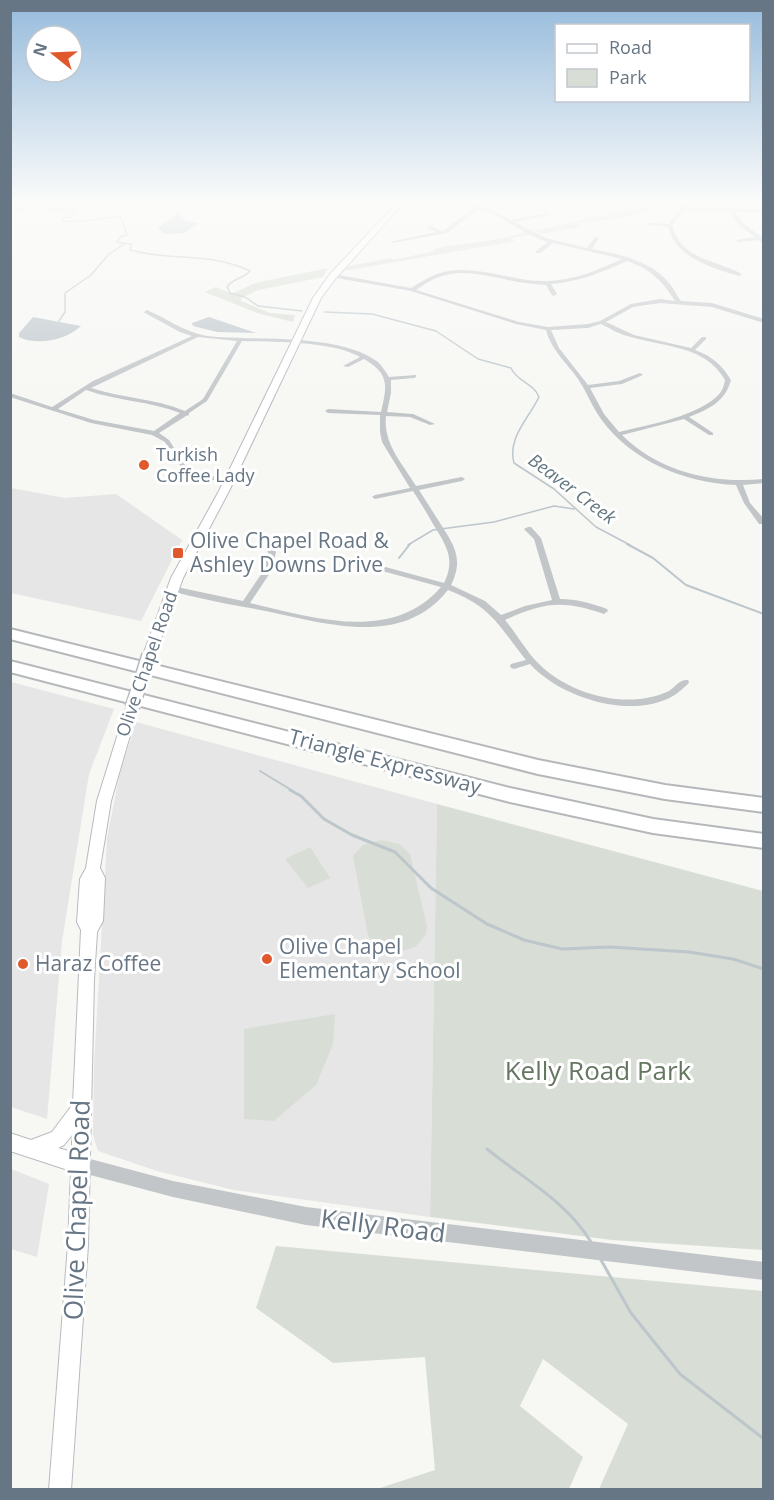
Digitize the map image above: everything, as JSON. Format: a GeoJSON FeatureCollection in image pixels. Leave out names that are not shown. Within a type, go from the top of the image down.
{"type":"FeatureCollection","features":[{"type":"Feature","properties":{"kind":"highway","name":"Triangle Expressway"},"geometry":{"type":"LineString","coordinates":[[10,634],[538,766],[710,799],[764,805]]}},
{"type":"Feature","properties":{"kind":"highway","name":"Triangle Expressway"},"geometry":{"type":"LineString","coordinates":[[10,666],[510,795],[605,816],[764,842]]}},
{"type":"Feature","properties":{"kind":"main road","name":"Olive Chapel Road"},"geometry":{"type":"LineString","coordinates":[[60,1490],[78,1245],[79,1164],[89,930],[85,922],[87,879],[93,868],[104,801],[172,589],[229,481],[317,298],[339,270]]}},
{"type":"Feature","properties":{"kind":"main road"},"geometry":{"type":"LineString","coordinates":[[31,1149],[58,1139],[81,1109]]}},
{"type":"Feature","properties":{"kind":"main road","name":"Kelly Road"},"geometry":{"type":"LineString","coordinates":[[10,1143],[79,1164]]}},
{"type":"Feature","properties":{"kind":"street"},"geometry":{"type":"LineString","coordinates":[[412,290],[423,280],[441,273],[476,271],[520,281],[548,283],[600,270]]}},
{"type":"Feature","properties":{"kind":"street"},"geometry":{"type":"LineString","coordinates":[[646,270],[661,278],[678,301]]}},
{"type":"Feature","properties":{"kind":"street"},"geometry":{"type":"LineString","coordinates":[[728,270],[739,274]]}},
{"type":"Feature","properties":{"kind":"street"},"geometry":{"type":"LineString","coordinates":[[333,276],[412,290],[518,323],[548,329],[580,328],[602,322],[637,304],[678,301],[721,307],[764,321]]}},
{"type":"Feature","properties":{"kind":"street"},"geometry":{"type":"LineString","coordinates":[[548,283],[554,294]]}},
{"type":"Feature","properties":{"kind":"street"},"geometry":{"type":"LineString","coordinates":[[147,312],[196,336],[342,344],[381,369],[388,379],[388,395],[382,414],[385,442],[453,552],[453,570],[447,587],[425,607],[407,616],[361,626],[334,624],[172,589]]}},
{"type":"Feature","properties":{"kind":"street"},"geometry":{"type":"LineString","coordinates":[[602,322],[632,336],[691,351],[721,368],[727,376],[728,388],[716,401],[684,416],[617,434]]}},
{"type":"Feature","properties":{"kind":"street"},"geometry":{"type":"LineString","coordinates":[[548,329],[552,344],[586,387],[600,413],[617,434],[641,453],[671,469],[701,479],[739,484],[764,481]]}},
{"type":"Feature","properties":{"kind":"street"},"geometry":{"type":"LineString","coordinates":[[53,410],[86,388],[196,336]]}},
{"type":"Feature","properties":{"kind":"street"},"geometry":{"type":"LineString","coordinates":[[691,351],[704,338]]}},
{"type":"Feature","properties":{"kind":"street"},"geometry":{"type":"LineString","coordinates":[[155,433],[206,400],[240,340]]}},
{"type":"Feature","properties":{"kind":"street"},"geometry":{"type":"LineString","coordinates":[[346,366],[365,357]]}},
{"type":"Feature","properties":{"kind":"street"},"geometry":{"type":"LineString","coordinates":[[586,387],[620,383],[640,375]]}},
{"type":"Feature","properties":{"kind":"street"},"geometry":{"type":"LineString","coordinates":[[388,379],[414,376]]}},
{"type":"Feature","properties":{"kind":"street"},"geometry":{"type":"LineString","coordinates":[[86,388],[116,398],[165,405],[187,414]]}},
{"type":"Feature","properties":{"kind":"street"},"geometry":{"type":"LineString","coordinates":[[10,396],[93,422],[155,433],[167,441],[183,466],[204,477],[229,481]]}},
{"type":"Feature","properties":{"kind":"street"},"geometry":{"type":"LineString","coordinates":[[328,411],[416,416],[432,424]]}},
{"type":"Feature","properties":{"kind":"street"},"geometry":{"type":"LineString","coordinates":[[684,416],[711,434]]}},
{"type":"Feature","properties":{"kind":"street"},"geometry":{"type":"LineString","coordinates":[[375,497],[462,479]]}},
{"type":"Feature","properties":{"kind":"street"},"geometry":{"type":"LineString","coordinates":[[739,484],[747,503],[762,522]]}},
{"type":"Feature","properties":{"kind":"street"},"geometry":{"type":"LineString","coordinates":[[528,529],[537,538],[556,600]]}},
{"type":"Feature","properties":{"kind":"street"},"geometry":{"type":"LineString","coordinates":[[245,605],[271,563],[272,552],[264,542]]}},
{"type":"Feature","properties":{"kind":"street"},"geometry":{"type":"LineString","coordinates":[[378,567],[447,587],[475,599],[502,618],[531,661],[553,680],[572,690],[615,701],[661,698],[676,692],[685,681]]}},
{"type":"Feature","properties":{"kind":"street"},"geometry":{"type":"LineString","coordinates":[[502,618],[530,606],[556,600],[580,602],[604,610]]}},
{"type":"Feature","properties":{"kind":"street"},"geometry":{"type":"LineString","coordinates":[[514,666],[531,661]]}},
{"type":"Feature","properties":{"kind":"street","name":"Kelly Road"},"geometry":{"type":"LineString","coordinates":[[79,1164],[173,1190],[306,1216],[764,1271]]}},
{"type":"Feature","properties":{"kind":"shaded area"},"geometry":{"type":"Polygon","coordinates":[[[33,317],[81,326],[68,335],[51,340],[34,341],[19,337],[19,333],[33,317]]]}},
{"type":"Feature","properties":{"kind":"shaded area"},"geometry":{"type":"Polygon","coordinates":[[[209,317],[256,333],[217,332],[193,326],[192,323],[209,317]]]}},
{"type":"Feature","properties":{"kind":"shaded area"},"geometry":{"type":"Polygon","coordinates":[[[11,488],[65,498],[116,494],[182,540],[141,621],[11,593],[11,488]]]}},
{"type":"Feature","properties":{"kind":"shaded area"},"geometry":{"type":"Polygon","coordinates":[[[11,682],[114,709],[89,774],[62,941],[47,1119],[11,1107],[11,682]]]}},
{"type":"Feature","properties":{"kind":"shaded area","name":"Olive Chapel Elementary School"},"geometry":{"type":"Polygon","coordinates":[[[136,722],[437,804],[430,1217],[234,1190],[157,1171],[98,1151],[93,1135],[94,1065],[107,838],[120,773],[136,722]]]}},
{"type":"Feature","properties":{"kind":"shaded area"},"geometry":{"type":"Polygon","coordinates":[[[11,1169],[49,1184],[37,1257],[11,1249],[11,1169]]]}},
{"type":"Feature","properties":{"kind":"green space"},"geometry":{"type":"Polygon","coordinates":[[[327,270],[323,277],[258,290],[241,298],[241,301],[270,313],[295,315],[293,322],[257,313],[205,292],[216,287],[232,294],[255,283],[327,270]]]}},
{"type":"Feature","properties":{"kind":"green space","name":"Kelly Road Park"},"geometry":{"type":"Polygon","coordinates":[[[437,804],[763,891],[763,1250],[612,1240],[430,1217],[437,804]]]}},
{"type":"Feature","properties":{"kind":"green space"},"geometry":{"type":"Polygon","coordinates":[[[381,840],[399,844],[410,854],[427,926],[426,934],[415,947],[398,952],[380,948],[368,935],[353,856],[363,845],[381,840]]]}},
{"type":"Feature","properties":{"kind":"green space"},"geometry":{"type":"Polygon","coordinates":[[[310,847],[330,878],[308,888],[285,859],[310,847]]]}},
{"type":"Feature","properties":{"kind":"green space"},"geometry":{"type":"Polygon","coordinates":[[[335,1014],[333,1044],[316,1085],[274,1121],[244,1119],[244,1029],[335,1014]]]}},
{"type":"Feature","properties":{"kind":"green space"},"geometry":{"type":"Polygon","coordinates":[[[276,1246],[763,1291],[763,1489],[599,1489],[628,1424],[543,1359],[520,1406],[583,1457],[569,1489],[377,1489],[435,1470],[425,1357],[333,1363],[256,1308],[276,1246]]]}},
{"type":"Feature","properties":{"kind":"waterway"},"geometry":{"type":"LineString","coordinates":[[59,321],[65,312],[65,293],[95,270]]}},
{"type":"Feature","properties":{"kind":"waterway","name":"Beaver Creek"},"geometry":{"type":"LineString","coordinates":[[248,270],[250,271],[229,284],[227,287],[230,293],[245,297],[258,306],[302,311]]}},
{"type":"Feature","properties":{"kind":"waterway","name":"Beaver Creek"},"geometry":{"type":"LineString","coordinates":[[325,312],[372,314],[436,331],[478,359],[511,368],[517,376],[537,392],[539,397],[516,437],[514,463],[554,489],[596,527],[630,545]]}},
{"type":"Feature","properties":{"kind":"waterway"},"geometry":{"type":"LineString","coordinates":[[408,545],[433,530],[494,522],[554,506],[574,509]]}},
{"type":"Feature","properties":{"kind":"waterway"},"geometry":{"type":"LineString","coordinates":[[399,558],[410,544]]}},
{"type":"Feature","properties":{"kind":"waterway","name":"Beaver Creek"},"geometry":{"type":"LineString","coordinates":[[627,544],[653,558],[686,585],[764,614]]}},
{"type":"Feature","properties":{"kind":"waterway"},"geometry":{"type":"LineString","coordinates":[[260,771],[293,791]]}},
{"type":"Feature","properties":{"kind":"waterway"},"geometry":{"type":"LineString","coordinates":[[290,790],[301,796],[324,819],[352,835],[395,852],[431,888],[487,924],[524,940],[562,949],[610,947],[689,952],[733,959],[764,969]]}},
{"type":"Feature","properties":{"kind":"waterway"},"geometry":{"type":"LineString","coordinates":[[487,1149],[557,1202],[581,1227],[591,1242]]}},
{"type":"Feature","properties":{"kind":"waterway"},"geometry":{"type":"LineString","coordinates":[[601,1260],[631,1313],[680,1374],[764,1439]]}},
{"type":"Feature","properties":{"kind":"place","name":"Turkish Coffee Lady"},"geometry":{"type":"Point","coordinates":[144,465]}},
{"type":"Feature","properties":{"kind":"place","name":"Olive Chapel Road & Ashley Downs Drive"},"geometry":{"type":"Point","coordinates":[178,553]}},
{"type":"Feature","properties":{"kind":"place","name":"Olive Chapel Elementary School"},"geometry":{"type":"Point","coordinates":[267,959]}},
{"type":"Feature","properties":{"kind":"place","name":"Haraz Coffee"},"geometry":{"type":"Point","coordinates":[23,964]}}]}
